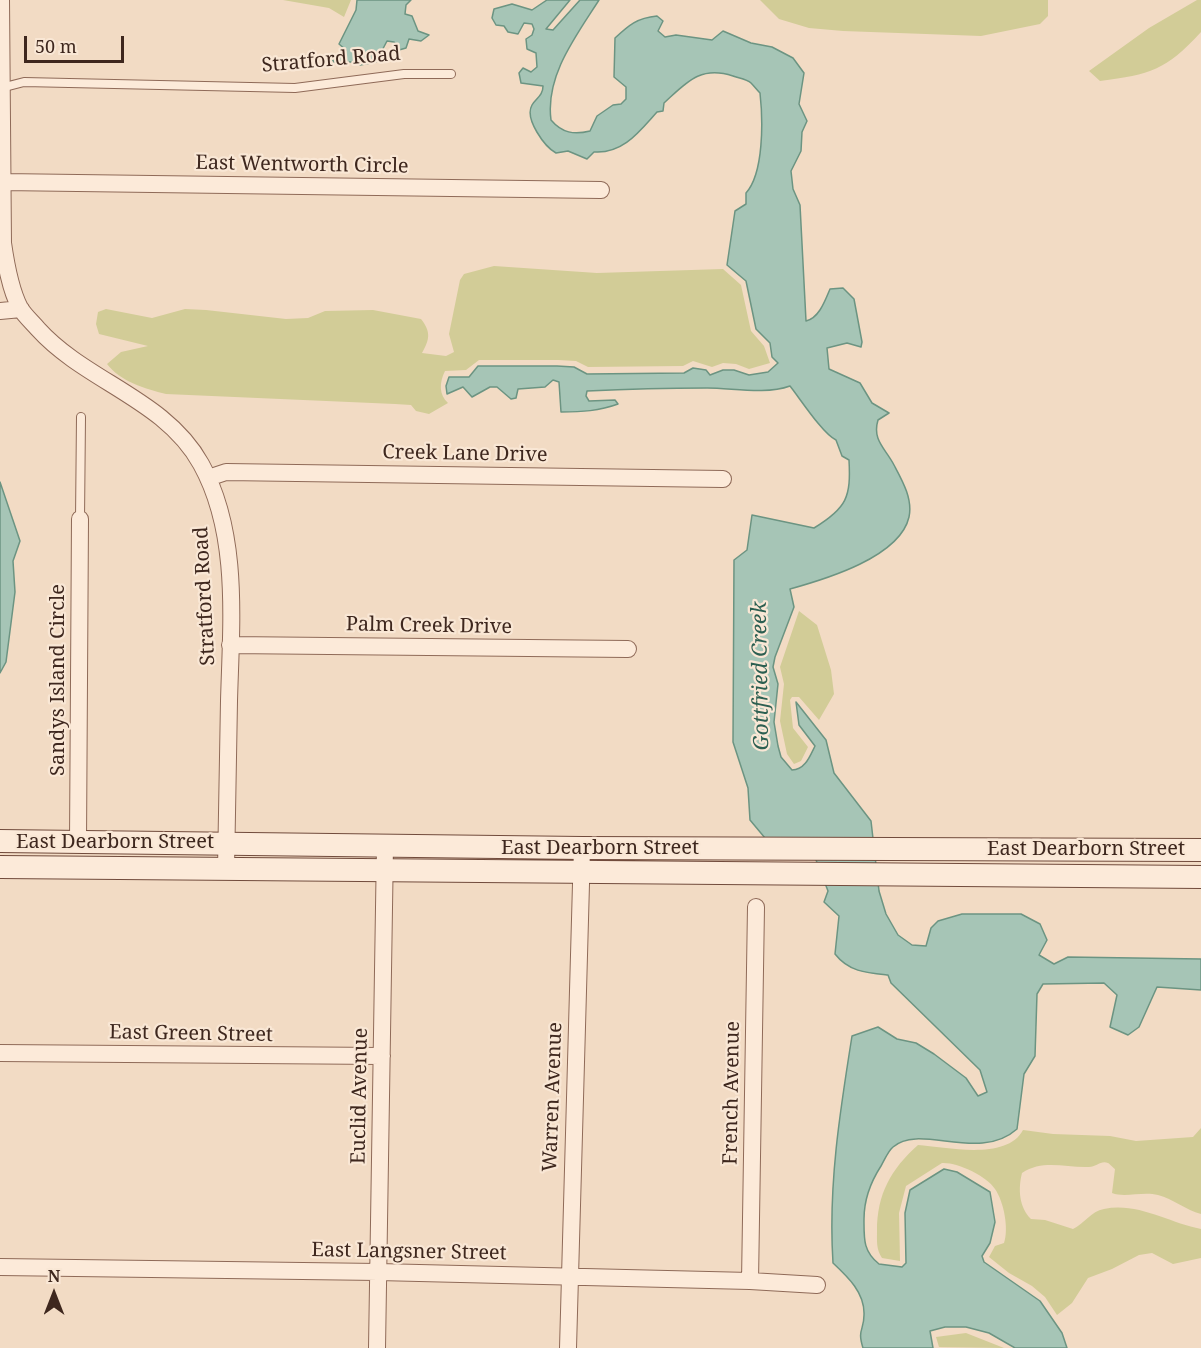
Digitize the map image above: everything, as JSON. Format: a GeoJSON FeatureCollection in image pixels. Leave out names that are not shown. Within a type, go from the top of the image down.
{"type":"FeatureCollection","features":[{"type":"Feature","properties":{"kind":"main road","name":"East Dearborn Street"},"geometry":{"type":"LineString","coordinates":[[0,841],[582,848],[1201,850]]}},
{"type":"Feature","properties":{"kind":"main road","name":"East Dearborn Street"},"geometry":{"type":"LineString","coordinates":[[0,867],[581,874],[1201,877]]}},
{"type":"Feature","properties":{"kind":"street","name":"Stratford Road"},"geometry":{"type":"LineString","coordinates":[[1,0],[0,152],[4,252],[21,309],[64,353],[142,403],[167,423],[200,462],[222,518],[226,538],[230,645],[226,869]]}},
{"type":"Feature","properties":{"kind":"street","name":"East Wentworth Circle"},"geometry":{"type":"LineString","coordinates":[[3,182],[601,189]]}},
{"type":"Feature","properties":{"kind":"street"},"geometry":{"type":"LineString","coordinates":[[0,311],[21,309]]}},
{"type":"Feature","properties":{"kind":"street","name":"Creek Lane Drive"},"geometry":{"type":"LineString","coordinates":[[208,478],[226,472],[723,479]]}},
{"type":"Feature","properties":{"kind":"street","name":"Sandys Island Circle"},"geometry":{"type":"LineString","coordinates":[[78,841],[80,519]]}},
{"type":"Feature","properties":{"kind":"street","name":"Palm Creek Drive"},"geometry":{"type":"LineString","coordinates":[[230,645],[628,650]]}},
{"type":"Feature","properties":{"kind":"street","name":"Euclid Avenue"},"geometry":{"type":"LineString","coordinates":[[377,1348],[385,845]]}},
{"type":"Feature","properties":{"kind":"street","name":"Warren Avenue"},"geometry":{"type":"LineString","coordinates":[[568,1348],[582,848]]}},
{"type":"Feature","properties":{"kind":"street","name":"French Avenue"},"geometry":{"type":"LineString","coordinates":[[750,1281],[756,907]]}},
{"type":"Feature","properties":{"kind":"street","name":"East Green Street"},"geometry":{"type":"LineString","coordinates":[[0,1053],[382,1056]]}},
{"type":"Feature","properties":{"kind":"street","name":"East Langsner Street"},"geometry":{"type":"LineString","coordinates":[[0,1267],[569,1276],[817,1285]]}},
{"type":"Feature","properties":{"kind":"lane","name":"Stratford Road"},"geometry":{"type":"LineString","coordinates":[[1,88],[24,82],[295,88],[404,74],[451,74]]}},
{"type":"Feature","properties":{"kind":"lane"},"geometry":{"type":"LineString","coordinates":[[80,519],[81,417]]}},
{"type":"Feature","properties":{"kind":"shaded area"},"geometry":{"type":"Polygon","coordinates":[[[283,0],[351,0],[344,17],[329,8],[283,0]]]}},
{"type":"Feature","properties":{"kind":"shaded area"},"geometry":{"type":"Polygon","coordinates":[[[760,0],[1048,0],[1048,16],[1040,24],[981,36],[843,31],[809,28],[779,19],[760,0]]]}},
{"type":"Feature","properties":{"kind":"shaded area"},"geometry":{"type":"Polygon","coordinates":[[[1197,0],[1201,0],[1201,32],[1167,63],[1145,73],[1100,81],[1089,71],[1149,28],[1197,0]]]}},
{"type":"Feature","properties":{"kind":"shaded area"},"geometry":{"type":"Polygon","coordinates":[[[494,266],[597,273],[723,269],[741,285],[751,331],[764,346],[770,363],[749,369],[736,364],[723,363],[712,367],[693,361],[683,366],[588,367],[576,361],[479,360],[466,370],[445,371],[441,388],[448,403],[429,414],[416,411],[411,405],[158,392],[126,380],[107,364],[121,352],[148,346],[99,334],[96,324],[98,312],[106,309],[152,318],[185,309],[286,319],[308,318],[325,311],[373,310],[421,319],[428,336],[422,353],[446,356],[454,352],[449,334],[460,280],[464,274],[494,266]]]}},
{"type":"Feature","properties":{"kind":"shaded area"},"geometry":{"type":"Polygon","coordinates":[[[799,611],[817,625],[831,670],[834,694],[819,720],[799,697],[792,697],[790,700],[793,728],[808,747],[801,761],[794,764],[787,754],[780,721],[784,684],[780,667],[799,611]]]}},
{"type":"Feature","properties":{"kind":"shaded area"},"geometry":{"type":"Polygon","coordinates":[[[1201,1128],[1201,1214],[1158,1195],[1112,1193],[1115,1169],[1105,1162],[1089,1167],[1038,1166],[1022,1173],[1020,1198],[1031,1219],[1045,1220],[1073,1229],[1099,1210],[1129,1208],[1201,1229],[1201,1258],[1173,1264],[1152,1253],[1139,1255],[1088,1278],[1072,1303],[1057,1315],[1045,1297],[989,1257],[995,1246],[1004,1243],[1006,1223],[1003,1208],[991,1184],[963,1167],[942,1163],[906,1186],[899,1213],[900,1261],[882,1258],[879,1251],[878,1218],[887,1183],[900,1163],[918,1145],[975,1150],[990,1149],[1004,1146],[1015,1140],[1023,1130],[1053,1134],[1110,1136],[1136,1141],[1193,1137],[1201,1128]]]}},
{"type":"Feature","properties":{"kind":"shaded area"},"geometry":{"type":"Polygon","coordinates":[[[966,1333],[1004,1348],[939,1347],[936,1337],[966,1333]]]}},
{"type":"Feature","properties":{"kind":"water"},"geometry":{"type":"Polygon","coordinates":[[[357,0],[411,0],[406,5],[405,14],[412,16],[418,31],[429,35],[421,41],[409,39],[406,48],[399,50],[394,42],[387,41],[376,62],[360,65],[356,62],[334,62],[331,57],[346,50],[339,44],[356,10],[357,0]]]}},
{"type":"Feature","properties":{"kind":"water","name":"Gottfried Creek"},"geometry":{"type":"Polygon","coordinates":[[[547,0],[570,0],[546,29],[553,30],[580,0],[599,0],[564,57],[553,88],[550,104],[551,120],[559,128],[569,132],[590,131],[597,116],[626,99],[626,87],[614,77],[615,38],[629,26],[644,18],[657,16],[663,21],[658,31],[665,37],[676,35],[712,40],[723,31],[751,43],[772,47],[793,58],[804,73],[799,104],[807,121],[802,132],[801,151],[791,171],[793,189],[800,205],[806,321],[818,313],[830,289],[843,288],[854,299],[861,347],[847,343],[827,348],[829,369],[860,383],[872,403],[889,413],[878,420],[878,439],[903,483],[910,510],[903,531],[892,544],[877,555],[841,572],[790,589],[794,607],[773,667],[778,684],[774,722],[781,757],[792,770],[804,765],[815,746],[799,725],[796,702],[826,740],[834,773],[871,821],[879,891],[886,914],[898,935],[912,945],[926,946],[931,928],[938,921],[962,914],[1021,914],[1040,924],[1047,940],[1039,955],[1054,964],[1068,957],[1201,959],[1201,990],[1157,987],[1139,1027],[1128,1035],[1110,1027],[1117,995],[1104,983],[1043,984],[1037,994],[1035,1056],[1024,1074],[1017,1129],[1002,1139],[985,1143],[918,1139],[905,1141],[889,1151],[868,1191],[864,1219],[867,1249],[879,1264],[902,1267],[906,1263],[905,1213],[910,1190],[944,1169],[957,1172],[990,1192],[995,1222],[990,1243],[982,1256],[984,1262],[1040,1301],[1062,1333],[1067,1348],[1015,1348],[989,1333],[966,1327],[945,1327],[930,1331],[933,1348],[863,1348],[861,1333],[864,1307],[862,1300],[850,1280],[833,1263],[834,1177],[839,1120],[852,1036],[878,1027],[897,1039],[916,1043],[934,1054],[966,1078],[978,1096],[987,1092],[980,1070],[891,983],[888,975],[852,968],[835,954],[839,916],[824,902],[828,891],[811,847],[765,838],[750,820],[748,788],[733,742],[734,560],[747,550],[752,515],[814,528],[834,514],[848,493],[849,460],[842,456],[836,440],[819,424],[790,386],[760,391],[707,388],[587,391],[586,396],[589,401],[615,400],[618,404],[597,410],[569,412],[561,412],[559,382],[553,380],[545,387],[518,389],[516,398],[511,399],[497,387],[490,387],[472,397],[463,387],[447,394],[446,386],[449,377],[469,377],[478,366],[574,367],[587,374],[684,373],[693,368],[706,370],[710,375],[723,370],[734,370],[749,375],[768,372],[778,363],[772,357],[770,343],[756,329],[746,281],[727,265],[735,211],[746,204],[746,193],[752,184],[759,160],[762,131],[760,93],[747,80],[721,73],[702,74],[679,89],[664,103],[663,111],[657,112],[637,134],[622,145],[604,152],[594,152],[587,159],[568,151],[556,153],[541,139],[531,118],[532,105],[541,95],[543,86],[521,83],[519,73],[523,68],[531,72],[537,67],[536,53],[527,49],[526,39],[532,35],[534,29],[532,24],[524,23],[518,34],[508,32],[504,26],[496,25],[492,18],[494,9],[512,4],[532,10],[547,0]]]}},
{"type":"Feature","properties":{"kind":"water"},"geometry":{"type":"Polygon","coordinates":[[[0,482],[20,541],[13,561],[15,592],[6,662],[0,673],[0,482]]]}}]}
